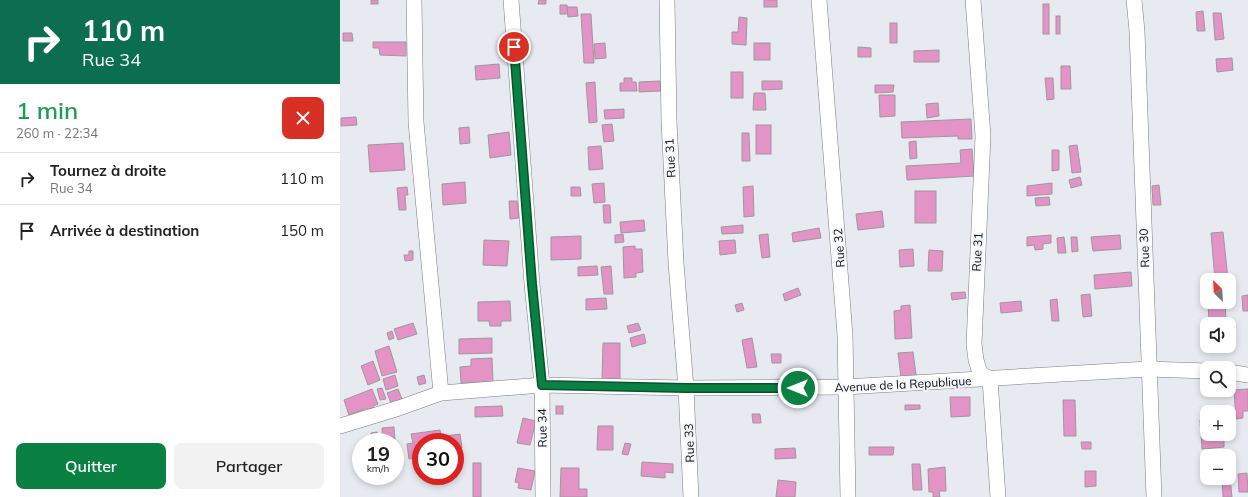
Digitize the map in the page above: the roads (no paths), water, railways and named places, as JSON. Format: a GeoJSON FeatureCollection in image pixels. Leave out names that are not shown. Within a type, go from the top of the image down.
{"type":"FeatureCollection","features":[{"type":"Feature","properties":{"kind":"street"},"geometry":{"type":"LineString","coordinates":[[414,0],[416,122],[441,393]]}},
{"type":"Feature","properties":{"kind":"street","name":"Rue 34"},"geometry":{"type":"LineString","coordinates":[[510,0],[532,284],[542,385],[543,497]]}},
{"type":"Feature","properties":{"kind":"street","name":"Rue 31"},"geometry":{"type":"LineString","coordinates":[[667,0],[672,192],[686,388]]}},
{"type":"Feature","properties":{"kind":"street","name":"Rue 32"},"geometry":{"type":"LineString","coordinates":[[819,0],[844,311],[848,497]]}},
{"type":"Feature","properties":{"kind":"street","name":"Rue 31"},"geometry":{"type":"LineString","coordinates":[[973,0],[983,136],[974,344],[976,360],[980,373],[990,379]]}},
{"type":"Feature","properties":{"kind":"street","name":"Rue 30"},"geometry":{"type":"LineString","coordinates":[[1134,0],[1137,32],[1148,369],[1154,497]]}},
{"type":"Feature","properties":{"kind":"street","name":"Avenue de la Republique"},"geometry":{"type":"LineString","coordinates":[[340,426],[399,408],[441,393],[542,385],[686,388],[845,387],[1148,369],[1200,371]]}},
{"type":"Feature","properties":{"kind":"street"},"geometry":{"type":"LineString","coordinates":[[1236,373],[1248,375]]}},
{"type":"Feature","properties":{"kind":"street"},"geometry":{"type":"LineString","coordinates":[[990,379],[998,497]]}},
{"type":"Feature","properties":{"kind":"street","name":"Rue 33"},"geometry":{"type":"LineString","coordinates":[[686,388],[691,497]]}}]}
